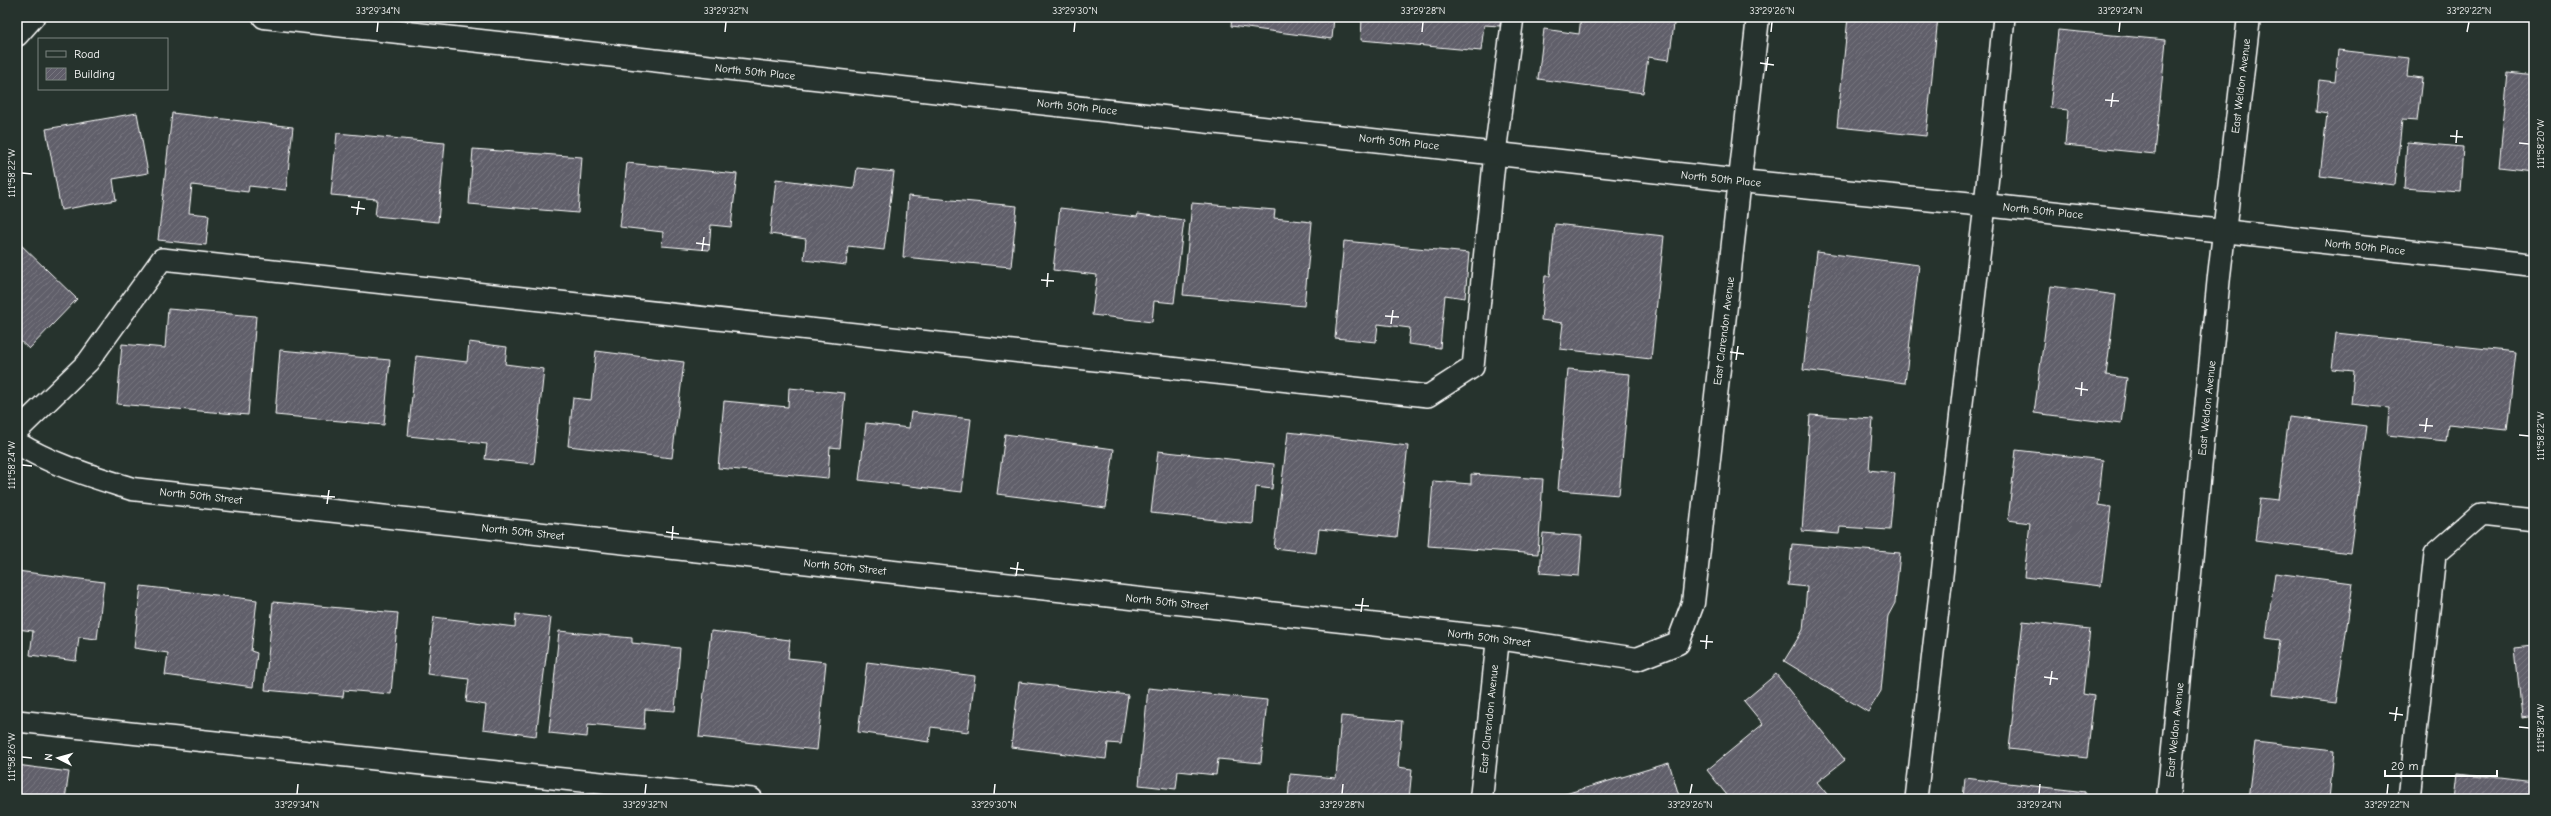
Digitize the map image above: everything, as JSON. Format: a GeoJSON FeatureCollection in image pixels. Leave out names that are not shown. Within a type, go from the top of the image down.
{"type":"FeatureCollection","features":[{"type":"Feature","properties":{"kind":"street"},"geometry":{"type":"LineString","coordinates":[[17,35],[33,17]]}},
{"type":"Feature","properties":{"kind":"street","name":"North 50th Place"},"geometry":{"type":"LineString","coordinates":[[264,17],[1741,181],[1985,205],[2534,266]]}},
{"type":"Feature","properties":{"kind":"street","name":"East Clarendon Avenue"},"geometry":{"type":"LineString","coordinates":[[1678,643],[1693,603],[1758,17]]}},
{"type":"Feature","properties":{"kind":"street","name":"East Weldon Avenue"},"geometry":{"type":"LineString","coordinates":[[2168,799],[2224,231],[2249,17]]}},
{"type":"Feature","properties":{"kind":"street","name":"North 50th Street"},"geometry":{"type":"LineString","coordinates":[[17,443],[35,454],[76,471],[132,489],[1498,638],[1637,659],[1678,643]]}},
{"type":"Feature","properties":{"kind":"street","name":"East Clarendon Avenue"},"geometry":{"type":"LineString","coordinates":[[1481,799],[1498,638]]}},
{"type":"Feature","properties":{"kind":"lane"},"geometry":{"type":"LineString","coordinates":[[17,430],[88,362],[162,259],[1428,396],[1473,367],[1495,153],[1513,17]]}},
{"type":"Feature","properties":{"kind":"lane"},"geometry":{"type":"LineString","coordinates":[[1916,799],[1985,205],[2004,17]]}},
{"type":"Feature","properties":{"kind":"lane"},"geometry":{"type":"LineString","coordinates":[[2409,799],[2436,554],[2481,514],[2534,520]]}},
{"type":"Feature","properties":{"kind":"lane"},"geometry":{"type":"LineString","coordinates":[[17,721],[752,799]]}},
{"type":"Feature","properties":{"kind":"building"},"geometry":{"type":"Polygon","coordinates":[[[1232,17],[1334,17],[1332,39],[1231,26],[1232,17]]]}},
{"type":"Feature","properties":{"kind":"building"},"geometry":{"type":"Polygon","coordinates":[[[1362,17],[1501,17],[1500,26],[1484,25],[1481,51],[1361,40],[1362,17]]]}},
{"type":"Feature","properties":{"kind":"building"},"geometry":{"type":"Polygon","coordinates":[[[1581,17],[1675,17],[1669,60],[1648,57],[1643,93],[1538,79],[1544,29],[1579,34],[1581,17]]]}},
{"type":"Feature","properties":{"kind":"building"},"geometry":{"type":"Polygon","coordinates":[[[1848,17],[1938,17],[1926,136],[1837,127],[1848,17]]]}},
{"type":"Feature","properties":{"kind":"building"},"geometry":{"type":"Polygon","coordinates":[[[2058,30],[2166,40],[2155,154],[2065,145],[2068,110],[2050,108],[2058,30]]]}},
{"type":"Feature","properties":{"kind":"building"},"geometry":{"type":"Polygon","coordinates":[[[2338,50],[2409,58],[2407,76],[2422,78],[2417,121],[2402,120],[2395,185],[2320,176],[2327,114],[2316,112],[2319,80],[2335,82],[2338,50]]]}},
{"type":"Feature","properties":{"kind":"building"},"geometry":{"type":"Polygon","coordinates":[[[2508,73],[2534,76],[2534,171],[2499,167],[2508,73]]]}},
{"type":"Feature","properties":{"kind":"building"},"geometry":{"type":"Polygon","coordinates":[[[137,113],[148,173],[113,179],[116,200],[61,210],[46,129],[137,113]]]}},
{"type":"Feature","properties":{"kind":"building"},"geometry":{"type":"Polygon","coordinates":[[[172,113],[293,127],[286,190],[249,186],[248,192],[192,185],[189,213],[209,215],[206,245],[158,240],[172,113]]]}},
{"type":"Feature","properties":{"kind":"building"},"geometry":{"type":"Polygon","coordinates":[[[337,133],[445,143],[438,222],[375,216],[377,199],[331,195],[337,133]]]}},
{"type":"Feature","properties":{"kind":"building"},"geometry":{"type":"Polygon","coordinates":[[[2407,142],[2463,147],[2460,192],[2404,188],[2407,142]]]}},
{"type":"Feature","properties":{"kind":"building"},"geometry":{"type":"Polygon","coordinates":[[[473,149],[582,157],[578,213],[469,204],[473,149]]]}},
{"type":"Feature","properties":{"kind":"building"},"geometry":{"type":"Polygon","coordinates":[[[627,163],[737,174],[731,227],[711,225],[709,250],[662,246],[663,232],[620,227],[627,163]]]}},
{"type":"Feature","properties":{"kind":"building"},"geometry":{"type":"Polygon","coordinates":[[[857,168],[894,172],[884,250],[848,246],[846,265],[804,260],[806,239],[770,234],[776,179],[854,189],[857,168]]]}},
{"type":"Feature","properties":{"kind":"building"},"geometry":{"type":"Polygon","coordinates":[[[908,196],[1017,206],[1011,267],[903,257],[908,196]]]}},
{"type":"Feature","properties":{"kind":"building"},"geometry":{"type":"Polygon","coordinates":[[[1192,203],[1275,210],[1274,218],[1312,222],[1304,306],[1183,295],[1192,203]]]}},
{"type":"Feature","properties":{"kind":"building"},"geometry":{"type":"Polygon","coordinates":[[[1060,208],[1137,217],[1138,214],[1184,220],[1174,303],[1154,301],[1152,322],[1092,315],[1097,275],[1053,270],[1060,208]]]}},
{"type":"Feature","properties":{"kind":"building"},"geometry":{"type":"Polygon","coordinates":[[[1555,224],[1664,236],[1651,359],[1560,349],[1563,323],[1541,320],[1545,276],[1550,276],[1555,224]]]}},
{"type":"Feature","properties":{"kind":"building"},"geometry":{"type":"Polygon","coordinates":[[[17,241],[77,299],[29,349],[17,338],[17,241]]]}},
{"type":"Feature","properties":{"kind":"building"},"geometry":{"type":"Polygon","coordinates":[[[1344,241],[1469,253],[1465,298],[1445,295],[1440,348],[1408,344],[1410,328],[1378,324],[1376,342],[1335,338],[1344,241]]]}},
{"type":"Feature","properties":{"kind":"building"},"geometry":{"type":"Polygon","coordinates":[[[1817,252],[1919,265],[1905,383],[1803,370],[1817,252]]]}},
{"type":"Feature","properties":{"kind":"building"},"geometry":{"type":"Polygon","coordinates":[[[2051,286],[2116,295],[2106,375],[2127,378],[2121,424],[2034,413],[2051,286]]]}},
{"type":"Feature","properties":{"kind":"building"},"geometry":{"type":"Polygon","coordinates":[[[168,309],[256,316],[248,415],[117,404],[122,344],[165,348],[168,309]]]}},
{"type":"Feature","properties":{"kind":"building"},"geometry":{"type":"Polygon","coordinates":[[[2336,333],[2516,352],[2507,430],[2448,424],[2446,441],[2387,435],[2389,408],[2351,404],[2354,371],[2332,369],[2336,333]]]}},
{"type":"Feature","properties":{"kind":"building"},"geometry":{"type":"Polygon","coordinates":[[[469,342],[507,347],[505,364],[544,369],[534,464],[485,459],[487,444],[408,436],[416,356],[467,362],[469,342]]]}},
{"type":"Feature","properties":{"kind":"building"},"geometry":{"type":"Polygon","coordinates":[[[280,350],[390,360],[384,425],[275,415],[280,350]]]}},
{"type":"Feature","properties":{"kind":"building"},"geometry":{"type":"Polygon","coordinates":[[[596,351],[684,362],[672,458],[568,446],[573,398],[591,400],[596,351]]]}},
{"type":"Feature","properties":{"kind":"building"},"geometry":{"type":"Polygon","coordinates":[[[1568,369],[1630,374],[1619,495],[1558,490],[1568,369]]]}},
{"type":"Feature","properties":{"kind":"building"},"geometry":{"type":"Polygon","coordinates":[[[789,388],[845,393],[840,448],[830,447],[828,478],[718,468],[724,401],[788,407],[789,388]]]}},
{"type":"Feature","properties":{"kind":"building"},"geometry":{"type":"Polygon","coordinates":[[[911,412],[971,419],[962,492],[859,480],[866,423],[909,428],[911,412]]]}},
{"type":"Feature","properties":{"kind":"building"},"geometry":{"type":"Polygon","coordinates":[[[1810,415],[1873,419],[1869,470],[1895,473],[1890,530],[1840,527],[1839,534],[1802,531],[1810,415]]]}},
{"type":"Feature","properties":{"kind":"building"},"geometry":{"type":"Polygon","coordinates":[[[2289,417],[2367,426],[2350,553],[2255,541],[2260,498],[2278,500],[2289,417]]]}},
{"type":"Feature","properties":{"kind":"building"},"geometry":{"type":"Polygon","coordinates":[[[1288,432],[1408,446],[1397,537],[1319,529],[1316,553],[1274,548],[1288,432]]]}},
{"type":"Feature","properties":{"kind":"building"},"geometry":{"type":"Polygon","coordinates":[[[1005,434],[1114,449],[1106,508],[997,494],[1005,434]]]}},
{"type":"Feature","properties":{"kind":"building"},"geometry":{"type":"Polygon","coordinates":[[[2016,450],[2103,460],[2098,505],[2111,507],[2101,586],[2024,577],[2030,523],[2008,520],[2016,450]]]}},
{"type":"Feature","properties":{"kind":"building"},"geometry":{"type":"Polygon","coordinates":[[[1158,451],[1274,464],[1272,489],[1256,487],[1253,524],[1151,513],[1158,451]]]}},
{"type":"Feature","properties":{"kind":"building"},"geometry":{"type":"Polygon","coordinates":[[[1471,474],[1543,479],[1538,554],[1428,546],[1433,481],[1471,484],[1471,474]]]}},
{"type":"Feature","properties":{"kind":"building"},"geometry":{"type":"Polygon","coordinates":[[[1543,533],[1582,536],[1579,576],[1540,573],[1543,533]]]}},
{"type":"Feature","properties":{"kind":"building"},"geometry":{"type":"Polygon","coordinates":[[[1792,544],[1900,553],[1895,603],[1888,616],[1881,691],[1868,712],[1784,661],[1803,630],[1807,587],[1788,585],[1792,544]]]}},
{"type":"Feature","properties":{"kind":"building"},"geometry":{"type":"Polygon","coordinates":[[[17,571],[104,582],[97,639],[79,637],[76,661],[30,655],[33,631],[17,629],[17,571]]]}},
{"type":"Feature","properties":{"kind":"building"},"geometry":{"type":"Polygon","coordinates":[[[2275,573],[2353,583],[2336,703],[2273,695],[2280,640],[2266,638],[2275,573]]]}},
{"type":"Feature","properties":{"kind":"building"},"geometry":{"type":"Polygon","coordinates":[[[141,586],[257,600],[251,651],[257,653],[253,687],[165,675],[168,653],[134,648],[141,586]]]}},
{"type":"Feature","properties":{"kind":"building"},"geometry":{"type":"Polygon","coordinates":[[[273,602],[398,613],[391,694],[344,690],[343,697],[265,690],[273,602]]]}},
{"type":"Feature","properties":{"kind":"building"},"geometry":{"type":"Polygon","coordinates":[[[516,614],[551,618],[536,736],[483,729],[486,705],[466,702],[469,679],[427,674],[434,617],[515,627],[516,614]]]}},
{"type":"Feature","properties":{"kind":"building"},"geometry":{"type":"Polygon","coordinates":[[[2023,621],[2090,629],[2083,694],[2094,696],[2087,758],[2009,749],[2023,621]]]}},
{"type":"Feature","properties":{"kind":"building"},"geometry":{"type":"Polygon","coordinates":[[[559,631],[632,638],[632,643],[680,648],[675,711],[645,709],[644,729],[588,724],[587,737],[549,733],[559,631]]]}},
{"type":"Feature","properties":{"kind":"building"},"geometry":{"type":"Polygon","coordinates":[[[711,631],[790,640],[788,658],[826,662],[817,750],[699,737],[711,631]]]}},
{"type":"Feature","properties":{"kind":"building"},"geometry":{"type":"Polygon","coordinates":[[[2534,646],[2534,716],[2522,718],[2515,648],[2534,646]]]}},
{"type":"Feature","properties":{"kind":"building"},"geometry":{"type":"Polygon","coordinates":[[[867,662],[975,676],[968,732],[931,727],[929,742],[858,732],[867,662]]]}},
{"type":"Feature","properties":{"kind":"building"},"geometry":{"type":"Polygon","coordinates":[[[1776,674],[1845,760],[1817,782],[1831,799],[1730,799],[1707,770],[1763,724],[1744,701],[1776,674]]]}},
{"type":"Feature","properties":{"kind":"building"},"geometry":{"type":"Polygon","coordinates":[[[1019,682],[1128,695],[1121,744],[1108,743],[1106,759],[1011,747],[1019,682]]]}},
{"type":"Feature","properties":{"kind":"building"},"geometry":{"type":"Polygon","coordinates":[[[1148,688],[1267,700],[1261,763],[1218,759],[1216,775],[1178,771],[1176,789],[1139,785],[1148,688]]]}},
{"type":"Feature","properties":{"kind":"building"},"geometry":{"type":"Polygon","coordinates":[[[1341,716],[1402,721],[1398,767],[1412,769],[1409,799],[1288,799],[1290,774],[1336,778],[1341,716]]]}},
{"type":"Feature","properties":{"kind":"building"},"geometry":{"type":"Polygon","coordinates":[[[2255,742],[2334,751],[2329,799],[2248,799],[2255,742]]]}},
{"type":"Feature","properties":{"kind":"building"},"geometry":{"type":"Polygon","coordinates":[[[1669,763],[1680,799],[1552,798],[1669,763]]]}},
{"type":"Feature","properties":{"kind":"building"},"geometry":{"type":"Polygon","coordinates":[[[17,765],[69,772],[65,799],[17,799],[17,765]]]}},
{"type":"Feature","properties":{"kind":"building"},"geometry":{"type":"Polygon","coordinates":[[[2458,773],[2534,782],[2534,799],[2455,799],[2458,773]]]}},
{"type":"Feature","properties":{"kind":"building"},"geometry":{"type":"Polygon","coordinates":[[[1965,778],[2086,792],[2085,799],[1963,799],[1965,778]]]}}]}
